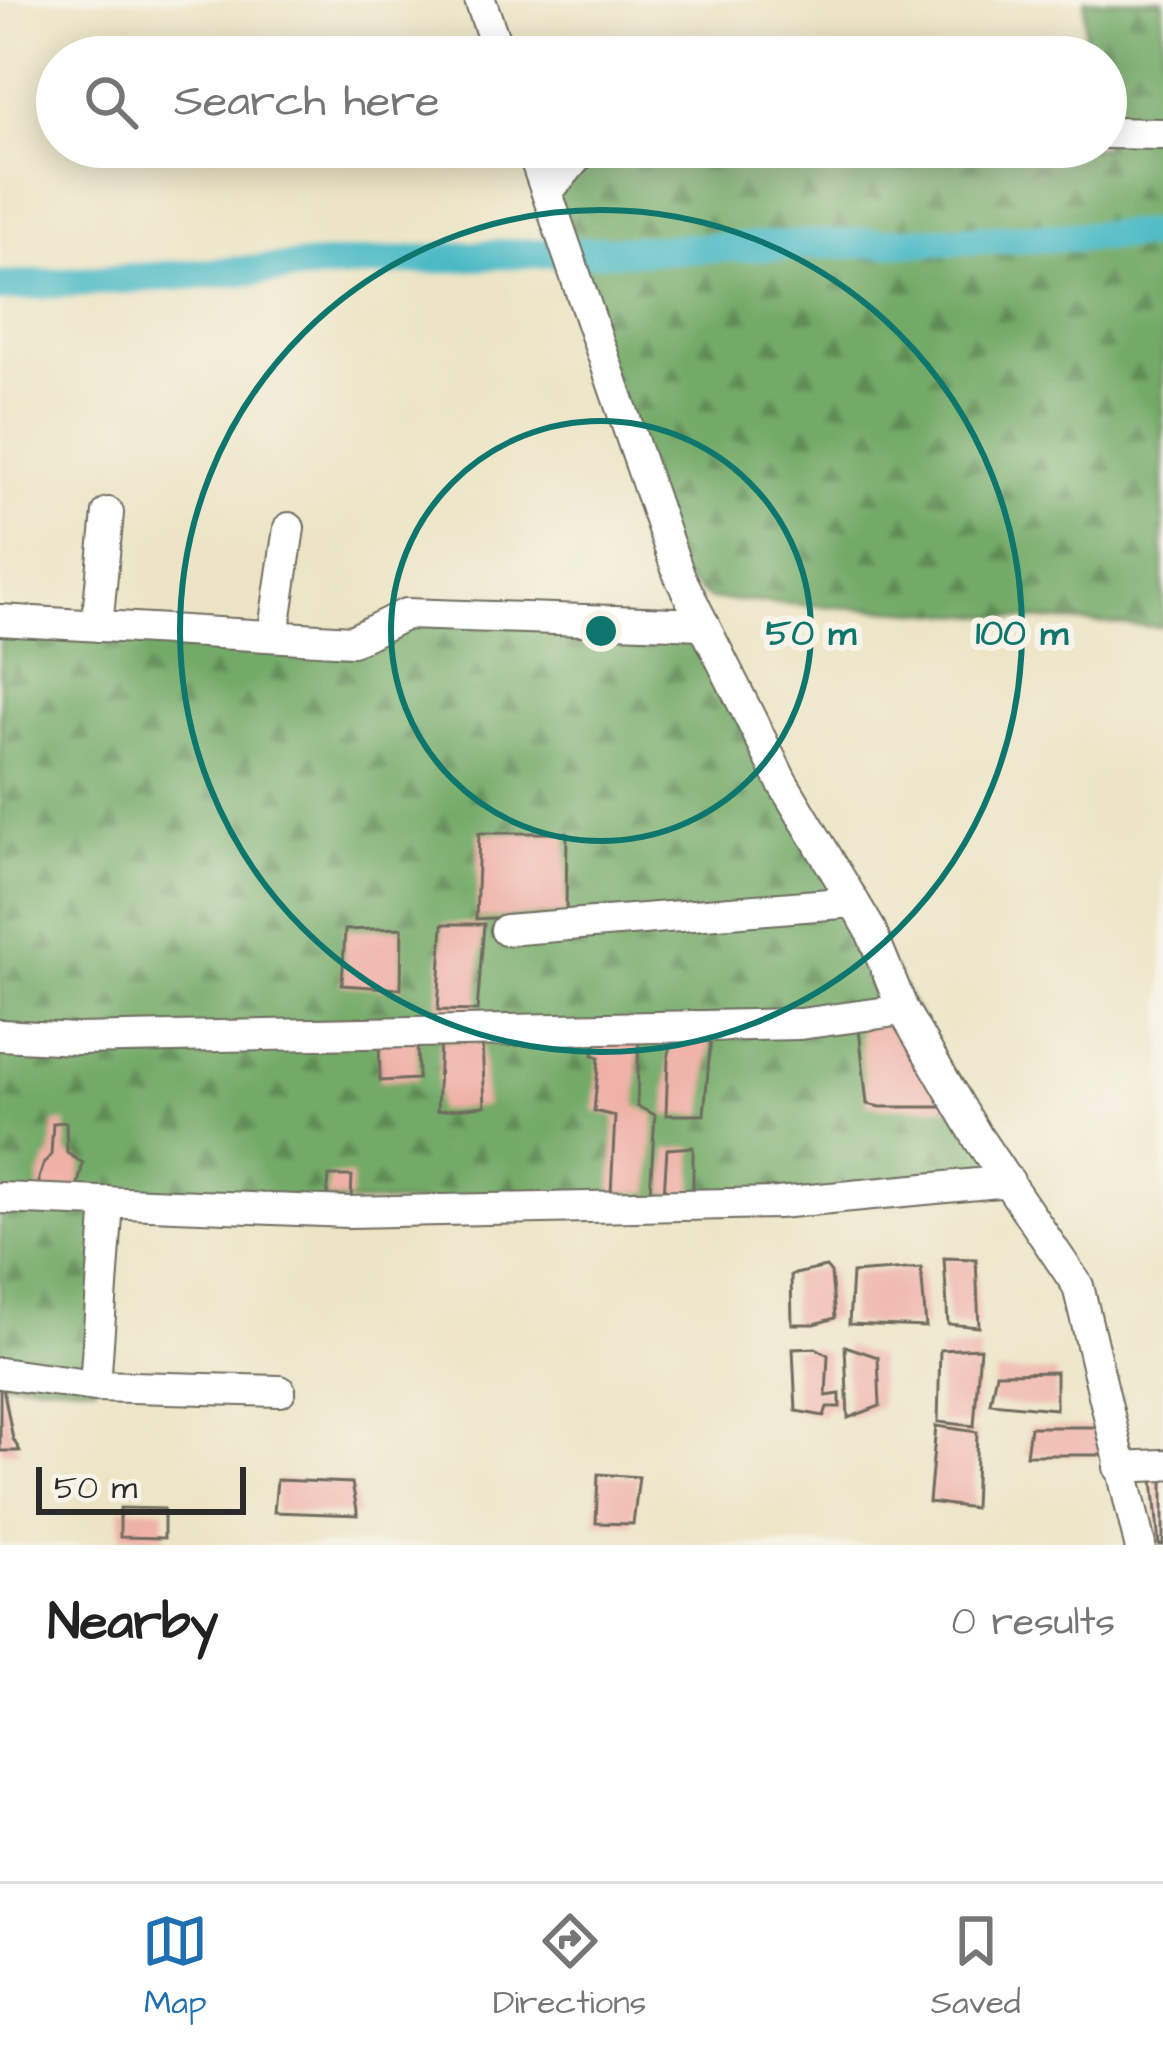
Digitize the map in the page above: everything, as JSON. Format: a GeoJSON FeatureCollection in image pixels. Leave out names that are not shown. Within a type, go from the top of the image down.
{"type":"FeatureCollection","features":[{"type":"Feature","properties":{"kind":"street"},"geometry":{"type":"LineString","coordinates":[[480,0],[493,36]]}},
{"type":"Feature","properties":{"kind":"street"},"geometry":{"type":"LineString","coordinates":[[1127,133],[1163,134]]}},
{"type":"Feature","properties":{"kind":"street"},"geometry":{"type":"LineString","coordinates":[[538,168],[679,575],[782,782],[870,929],[904,1010],[978,1138],[1078,1286],[1140,1545]]}},
{"type":"Feature","properties":{"kind":"street"},"geometry":{"type":"LineString","coordinates":[[547,192],[568,168]]}},
{"type":"Feature","properties":{"kind":"street"},"geometry":{"type":"LineString","coordinates":[[97,626],[108,513]]}},
{"type":"Feature","properties":{"kind":"street"},"geometry":{"type":"LineString","coordinates":[[273,636],[289,528]]}},
{"type":"Feature","properties":{"kind":"street"},"geometry":{"type":"LineString","coordinates":[[0,620],[352,641],[406,614],[704,624]]}},
{"type":"Feature","properties":{"kind":"street"},"geometry":{"type":"LineString","coordinates":[[506,930],[854,902]]}},
{"type":"Feature","properties":{"kind":"street"},"geometry":{"type":"LineString","coordinates":[[0,1035],[100,1039],[800,1024],[904,1010]]}},
{"type":"Feature","properties":{"kind":"street"},"geometry":{"type":"LineString","coordinates":[[0,1198],[348,1212],[778,1203],[1009,1181]]}},
{"type":"Feature","properties":{"kind":"street"},"geometry":{"type":"LineString","coordinates":[[95,1386],[108,1202]]}},
{"type":"Feature","properties":{"kind":"street"},"geometry":{"type":"LineString","coordinates":[[0,1373],[95,1386],[280,1391]]}},
{"type":"Feature","properties":{"kind":"street"},"geometry":{"type":"LineString","coordinates":[[1119,1467],[1163,1465]]}},
{"type":"Feature","properties":{"kind":"green space"},"geometry":{"type":"Polygon","coordinates":[[[1085,0],[1163,0],[1163,627],[710,599],[679,575],[547,192],[568,168],[1127,168],[1127,36],[1084,36],[1085,0]]]}},
{"type":"Feature","properties":{"kind":"green space"},"geometry":{"type":"Polygon","coordinates":[[[406,614],[704,624],[1009,1181],[778,1203],[108,1202],[95,1386],[0,1381],[0,620],[352,641],[406,614]]]}},
{"type":"Feature","properties":{"kind":"building"},"geometry":{"type":"Polygon","coordinates":[[[479,833],[567,833],[566,914],[476,919],[479,833]]]}},
{"type":"Feature","properties":{"kind":"building"},"geometry":{"type":"Polygon","coordinates":[[[443,924],[484,924],[477,1011],[438,1010],[443,924]]]}},
{"type":"Feature","properties":{"kind":"building"},"geometry":{"type":"Polygon","coordinates":[[[402,928],[401,989],[342,985],[345,930],[402,928]]]}},
{"type":"Feature","properties":{"kind":"building"},"geometry":{"type":"Polygon","coordinates":[[[898,1018],[953,1107],[867,1104],[859,1029],[898,1018]]]}},
{"type":"Feature","properties":{"kind":"building"},"geometry":{"type":"Polygon","coordinates":[[[598,1034],[639,1034],[637,1106],[655,1115],[650,1192],[611,1194],[615,1116],[594,1111],[599,1057],[593,1055],[598,1034]]]}},
{"type":"Feature","properties":{"kind":"building"},"geometry":{"type":"Polygon","coordinates":[[[711,1037],[704,1115],[666,1115],[672,1040],[711,1037]]]}},
{"type":"Feature","properties":{"kind":"building"},"geometry":{"type":"Polygon","coordinates":[[[417,1038],[418,1079],[380,1081],[379,1039],[417,1038]]]}},
{"type":"Feature","properties":{"kind":"building"},"geometry":{"type":"Polygon","coordinates":[[[440,1040],[482,1042],[485,1106],[437,1111],[440,1040]]]}},
{"type":"Feature","properties":{"kind":"building"},"geometry":{"type":"Polygon","coordinates":[[[66,1122],[67,1153],[83,1163],[74,1201],[39,1199],[39,1178],[51,1155],[53,1123],[66,1122]]]}},
{"type":"Feature","properties":{"kind":"building"},"geometry":{"type":"Polygon","coordinates":[[[693,1147],[693,1193],[664,1195],[667,1149],[693,1147]]]}},
{"type":"Feature","properties":{"kind":"building"},"geometry":{"type":"Polygon","coordinates":[[[329,1176],[352,1176],[351,1199],[327,1199],[329,1176]]]}},
{"type":"Feature","properties":{"kind":"building"},"geometry":{"type":"Polygon","coordinates":[[[944,1258],[976,1259],[979,1327],[948,1324],[944,1258]]]}},
{"type":"Feature","properties":{"kind":"building"},"geometry":{"type":"Polygon","coordinates":[[[826,1267],[831,1273],[835,1318],[792,1324],[791,1275],[826,1267]]]}},
{"type":"Feature","properties":{"kind":"building"},"geometry":{"type":"Polygon","coordinates":[[[921,1268],[926,1327],[849,1324],[852,1273],[921,1268]]]}},
{"type":"Feature","properties":{"kind":"building"},"geometry":{"type":"Polygon","coordinates":[[[845,1346],[878,1357],[880,1406],[848,1418],[845,1346]]]}},
{"type":"Feature","properties":{"kind":"building"},"geometry":{"type":"Polygon","coordinates":[[[816,1348],[828,1355],[826,1396],[840,1394],[840,1407],[827,1407],[824,1416],[796,1411],[793,1349],[816,1348]]]}},
{"type":"Feature","properties":{"kind":"building"},"geometry":{"type":"Polygon","coordinates":[[[980,1348],[974,1426],[938,1422],[940,1350],[980,1348]]]}},
{"type":"Feature","properties":{"kind":"building"},"geometry":{"type":"Polygon","coordinates":[[[1056,1372],[1056,1409],[990,1403],[996,1373],[1056,1372]]]}},
{"type":"Feature","properties":{"kind":"building"},"geometry":{"type":"Polygon","coordinates":[[[0,1382],[13,1439],[20,1451],[0,1451],[0,1382]]]}},
{"type":"Feature","properties":{"kind":"building"},"geometry":{"type":"Polygon","coordinates":[[[936,1426],[977,1432],[974,1508],[929,1502],[936,1426]]]}},
{"type":"Feature","properties":{"kind":"building"},"geometry":{"type":"Polygon","coordinates":[[[1030,1427],[1102,1427],[1107,1455],[1026,1455],[1030,1427]]]}},
{"type":"Feature","properties":{"kind":"building"},"geometry":{"type":"Polygon","coordinates":[[[598,1474],[639,1477],[633,1524],[596,1523],[598,1474]]]}},
{"type":"Feature","properties":{"kind":"building"},"geometry":{"type":"Polygon","coordinates":[[[1163,1478],[1163,1545],[1159,1545],[1153,1479],[1163,1478]]]}},
{"type":"Feature","properties":{"kind":"building"},"geometry":{"type":"Polygon","coordinates":[[[277,1480],[352,1483],[358,1515],[274,1512],[277,1480]]]}},
{"type":"Feature","properties":{"kind":"building"},"geometry":{"type":"Polygon","coordinates":[[[120,1508],[164,1509],[164,1538],[120,1537],[120,1508]]]}},
{"type":"Feature","properties":{"kind":"waterway"},"geometry":{"type":"LineString","coordinates":[[0,287],[505,254],[1163,234]]}}]}
